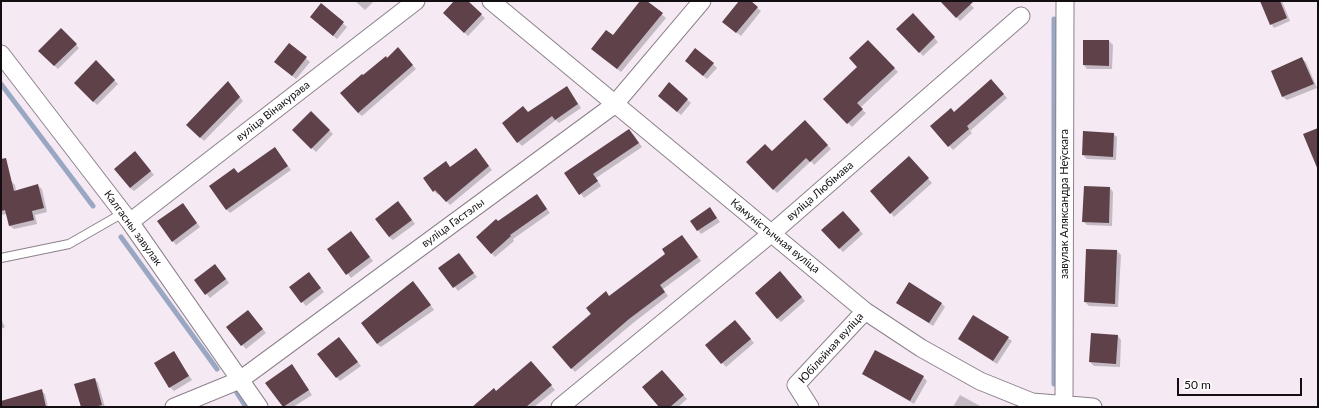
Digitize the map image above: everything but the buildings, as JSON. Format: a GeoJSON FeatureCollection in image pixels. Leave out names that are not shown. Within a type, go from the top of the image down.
{"type":"FeatureCollection","features":[{"type":"Feature","properties":{"kind":"street","name":"вуліца Вінакурава"},"geometry":{"type":"LineString","coordinates":[[127,217],[416,1]]}},
{"type":"Feature","properties":{"kind":"street","name":"Камуністычная вуліца"},"geometry":{"type":"LineString","coordinates":[[491,1],[614,105],[865,310],[921,348],[980,381],[1032,404],[1093,407]]}},
{"type":"Feature","properties":{"kind":"street","name":"вуліца Гастэлы"},"geometry":{"type":"LineString","coordinates":[[174,407],[240,380],[614,105],[702,1]]}},
{"type":"Feature","properties":{"kind":"street","name":"завулак Аляксандра Неўскага"},"geometry":{"type":"LineString","coordinates":[[1064,405],[1065,1]]}},
{"type":"Feature","properties":{"kind":"street","name":"вуліца Любімава"},"geometry":{"type":"LineString","coordinates":[[560,407],[772,233],[1021,16]]}},
{"type":"Feature","properties":{"kind":"street","name":"Калгасны завулак"},"geometry":{"type":"LineString","coordinates":[[1,54],[127,217],[259,407]]}},
{"type":"Feature","properties":{"kind":"street","name":"Юбілейная вуліца"},"geometry":{"type":"LineString","coordinates":[[810,407],[796,385],[865,310]]}},
{"type":"Feature","properties":{"kind":"lane"},"geometry":{"type":"LineString","coordinates":[[1,258],[69,244],[127,217]]}},
{"type":"Feature","properties":{"kind":"waterway"},"geometry":{"type":"LineString","coordinates":[[1054,19],[1054,384]]}},
{"type":"Feature","properties":{"kind":"waterway"},"geometry":{"type":"LineString","coordinates":[[1,84],[93,206]]}},
{"type":"Feature","properties":{"kind":"waterway"},"geometry":{"type":"LineString","coordinates":[[121,237],[217,369]]}},
{"type":"Feature","properties":{"kind":"waterway"},"geometry":{"type":"LineString","coordinates":[[237,393],[246,407]]}}]}
